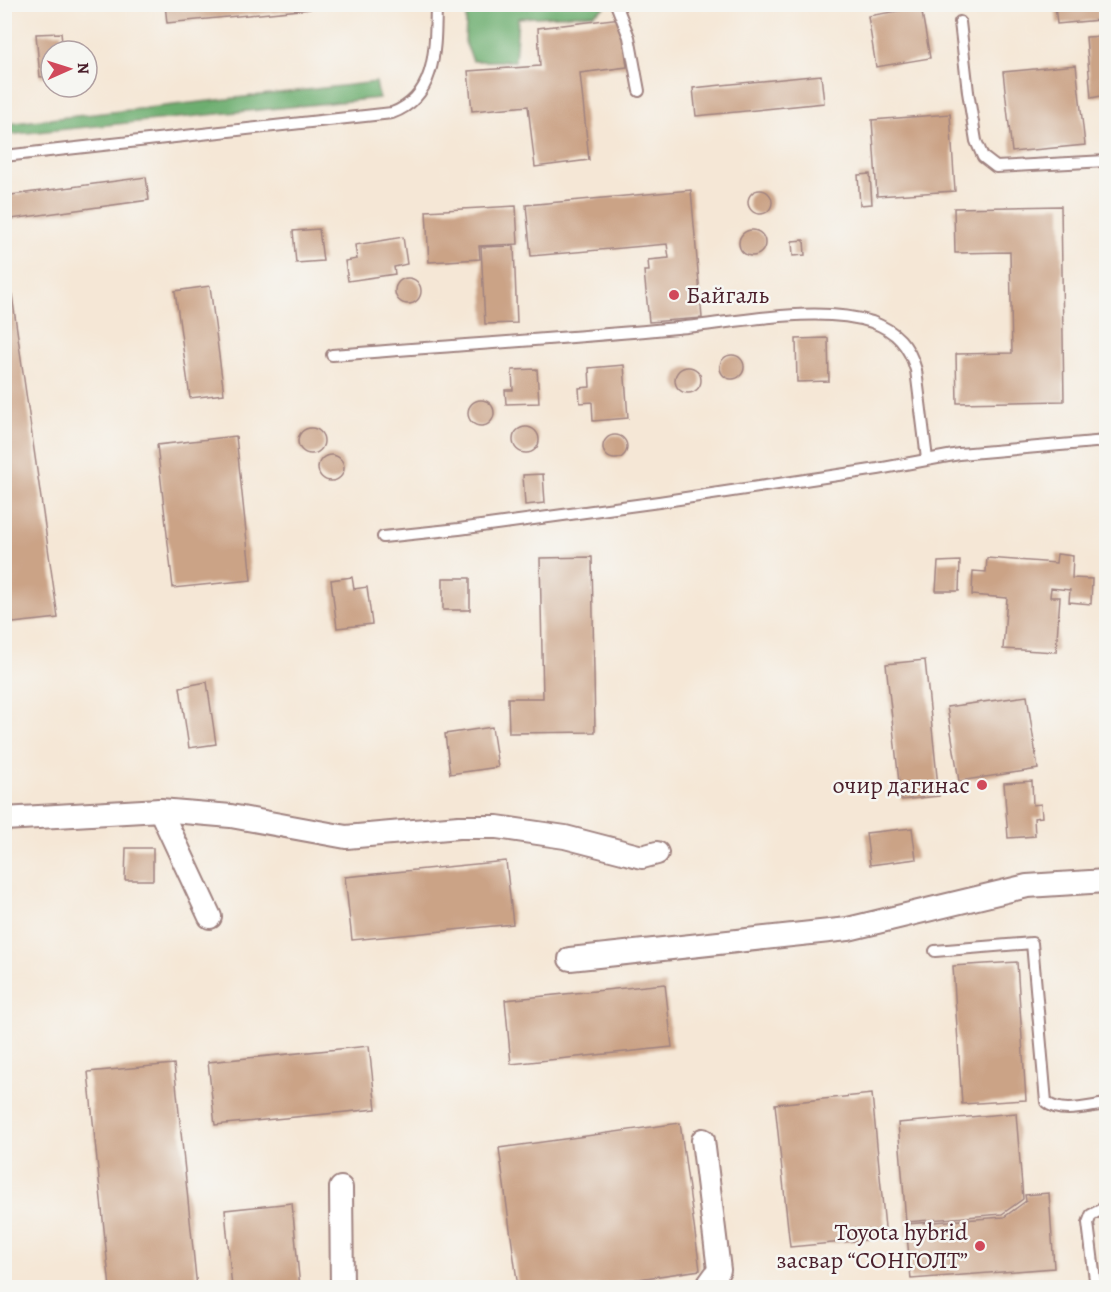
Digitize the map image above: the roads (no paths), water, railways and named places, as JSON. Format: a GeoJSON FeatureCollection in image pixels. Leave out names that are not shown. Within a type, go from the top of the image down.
{"type":"FeatureCollection","features":[{"type":"Feature","properties":{"kind":"street"},"geometry":{"type":"LineString","coordinates":[[4,819],[160,810],[231,816],[346,837],[459,827],[497,827],[565,837],[642,857],[657,853]]}},
{"type":"Feature","properties":{"kind":"street"},"geometry":{"type":"LineString","coordinates":[[160,810],[210,917]]}},
{"type":"Feature","properties":{"kind":"street"},"geometry":{"type":"LineString","coordinates":[[570,959],[848,929],[1027,886],[1107,881]]}},
{"type":"Feature","properties":{"kind":"street"},"geometry":{"type":"LineString","coordinates":[[703,1140],[719,1270],[705,1287]]}},
{"type":"Feature","properties":{"kind":"street"},"geometry":{"type":"LineString","coordinates":[[341,1188],[342,1287]]}},
{"type":"Feature","properties":{"kind":"lane"},"geometry":{"type":"LineString","coordinates":[[4,156],[392,113],[410,105],[424,88],[433,57],[436,4]]}},
{"type":"Feature","properties":{"kind":"lane"},"geometry":{"type":"LineString","coordinates":[[616,4],[629,37],[639,91]]}},
{"type":"Feature","properties":{"kind":"lane"},"geometry":{"type":"LineString","coordinates":[[960,22],[976,141],[983,157],[996,167],[1107,161]]}},
{"type":"Feature","properties":{"kind":"lane"},"geometry":{"type":"LineString","coordinates":[[332,355],[678,328],[785,316],[819,315],[852,318],[870,322],[896,334],[906,344],[912,355],[916,370],[927,459]]}},
{"type":"Feature","properties":{"kind":"lane"},"geometry":{"type":"LineString","coordinates":[[384,537],[619,508],[795,482],[959,454],[1107,441]]}},
{"type":"Feature","properties":{"kind":"lane"},"geometry":{"type":"LineString","coordinates":[[935,951],[1032,943],[1046,1102],[1052,1108],[1059,1109],[1107,1104]]}},
{"type":"Feature","properties":{"kind":"lane"},"geometry":{"type":"LineString","coordinates":[[1096,1287],[1088,1223],[1091,1215],[1107,1207]]}},
{"type":"Feature","properties":{"kind":"place","name":"Байгаль"},"geometry":{"type":"Point","coordinates":[674,295]}},
{"type":"Feature","properties":{"kind":"place","name":"очир дагинас"},"geometry":{"type":"Point","coordinates":[982,785]}},
{"type":"Feature","properties":{"kind":"place","name":"Toyota hybrid засвар “СОНГОЛТ”"},"geometry":{"type":"Point","coordinates":[980,1246]}}]}
